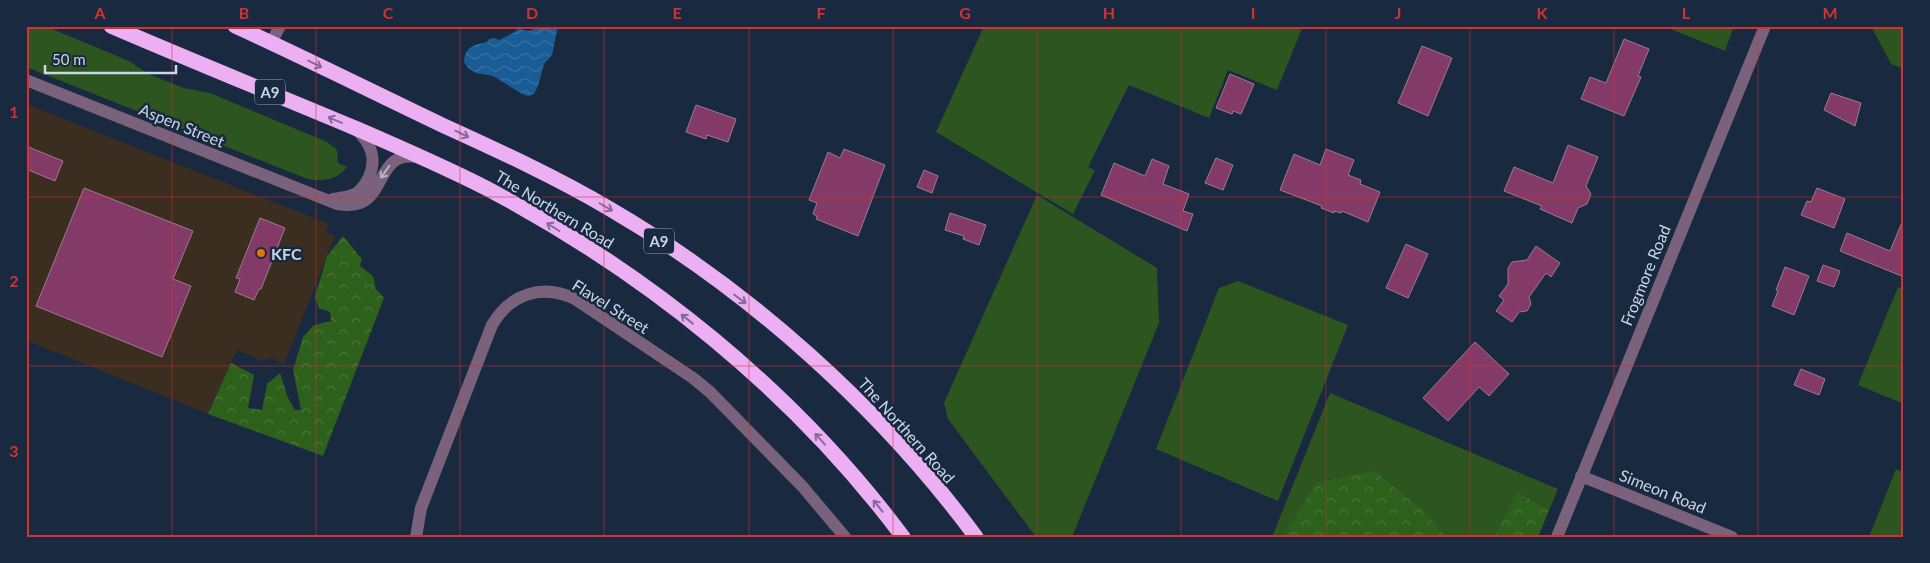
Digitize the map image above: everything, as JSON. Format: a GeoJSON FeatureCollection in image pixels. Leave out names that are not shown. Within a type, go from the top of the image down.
{"type":"FeatureCollection","features":[{"type":"Feature","properties":{"kind":"highway","name":"The Northern Road"},"geometry":{"type":"LineString","coordinates":[[111,26],[428,160],[487,188],[605,259],[704,333],[756,375],[803,419],[853,475],[903,537]]}},
{"type":"Feature","properties":{"kind":"highway","name":"The Northern Road"},"geometry":{"type":"LineString","coordinates":[[236,26],[571,188],[610,209],[704,272],[760,314],[828,370],[900,443],[976,537]]}},
{"type":"Feature","properties":{"kind":"street"},"geometry":{"type":"LineString","coordinates":[[271,43],[280,26]]}},
{"type":"Feature","properties":{"kind":"street","name":"Frogmore Road"},"geometry":{"type":"LineString","coordinates":[[1557,537],[1765,26]]}},
{"type":"Feature","properties":{"kind":"street","name":"Aspen Street"},"geometry":{"type":"LineString","coordinates":[[26,80],[337,204],[350,205],[361,203],[370,197],[383,174],[398,159],[415,157],[428,160]]}},
{"type":"Feature","properties":{"kind":"street"},"geometry":{"type":"LineString","coordinates":[[326,200],[348,197],[357,193],[366,184],[373,160],[371,150],[367,140],[354,128]]}},
{"type":"Feature","properties":{"kind":"street","name":"Flavel Street"},"geometry":{"type":"LineString","coordinates":[[416,537],[420,508],[492,325],[497,316],[511,302],[528,294],[546,291],[560,293],[575,299],[710,392],[802,486],[844,537]]}},
{"type":"Feature","properties":{"kind":"street","name":"Simeon Road"},"geometry":{"type":"LineString","coordinates":[[1581,476],[1732,537]]}},
{"type":"Feature","properties":{"kind":"shaded area"},"geometry":{"type":"Polygon","coordinates":[[[26,104],[329,224],[326,232],[335,236],[284,364],[270,358],[261,361],[237,350],[208,414],[26,340],[26,104]]]}},
{"type":"Feature","properties":{"kind":"green space"},"geometry":{"type":"Polygon","coordinates":[[[26,26],[45,26],[129,61],[148,74],[184,88],[210,93],[327,142],[337,150],[338,163],[347,167],[333,178],[316,180],[305,178],[26,67],[26,26]]]}},
{"type":"Feature","properties":{"kind":"green space"},"geometry":{"type":"Polygon","coordinates":[[[984,26],[1303,26],[1277,90],[1228,70],[1209,118],[1129,85],[1088,167],[1095,170],[1073,214],[936,132],[984,26]]]}},
{"type":"Feature","properties":{"kind":"green space"},"geometry":{"type":"Polygon","coordinates":[[[1663,26],[1734,26],[1725,51],[1663,26]]]}},
{"type":"Feature","properties":{"kind":"green space"},"geometry":{"type":"Polygon","coordinates":[[[1871,26],[1904,26],[1904,69],[1891,64],[1871,26]]]}},
{"type":"Feature","properties":{"kind":"green space"},"geometry":{"type":"Polygon","coordinates":[[[1037,195],[1157,268],[1159,323],[1072,537],[1036,537],[948,419],[944,403],[1037,195]]]}},
{"type":"Feature","properties":{"kind":"green space"},"geometry":{"type":"Polygon","coordinates":[[[343,236],[362,259],[360,266],[373,276],[376,289],[384,298],[323,456],[208,414],[231,363],[254,375],[248,408],[262,410],[267,384],[280,373],[288,398],[295,410],[301,410],[293,370],[303,337],[314,325],[331,321],[330,312],[319,308],[315,297],[327,256],[343,236]]]}},
{"type":"Feature","properties":{"kind":"green space"},"geometry":{"type":"Polygon","coordinates":[[[1238,281],[1348,325],[1278,501],[1156,449],[1219,288],[1238,281]]]}},
{"type":"Feature","properties":{"kind":"green space"},"geometry":{"type":"Polygon","coordinates":[[[1898,287],[1904,289],[1904,404],[1858,385],[1898,287]]]}},
{"type":"Feature","properties":{"kind":"green space"},"geometry":{"type":"Polygon","coordinates":[[[1330,393],[1558,489],[1538,537],[1272,537],[1330,393]]]}},
{"type":"Feature","properties":{"kind":"green space"},"geometry":{"type":"Polygon","coordinates":[[[1896,469],[1904,473],[1904,537],[1869,537],[1896,469]]]}},
{"type":"Feature","properties":{"kind":"green space"},"geometry":{"type":"Polygon","coordinates":[[[1374,471],[1422,510],[1446,537],[1283,537],[1316,483],[1374,471]]]}},
{"type":"Feature","properties":{"kind":"green space"},"geometry":{"type":"Polygon","coordinates":[[[1518,492],[1548,511],[1538,537],[1494,537],[1518,492]]]}},
{"type":"Feature","properties":{"kind":"water"},"geometry":{"type":"Polygon","coordinates":[[[540,26],[558,26],[552,55],[544,64],[534,94],[528,96],[522,94],[493,76],[476,73],[468,68],[464,62],[468,49],[474,45],[494,38],[500,40],[518,29],[530,31],[540,26]]]}},
{"type":"Feature","properties":{"kind":"building"},"geometry":{"type":"Polygon","coordinates":[[[1624,39],[1649,49],[1638,76],[1641,77],[1624,116],[1581,99],[1590,77],[1606,83],[1624,39]]]}},
{"type":"Feature","properties":{"kind":"building"},"geometry":{"type":"Polygon","coordinates":[[[1422,46],[1452,58],[1428,116],[1398,103],[1422,46]]]}},
{"type":"Feature","properties":{"kind":"building"},"geometry":{"type":"Polygon","coordinates":[[[1230,74],[1254,84],[1241,114],[1233,111],[1232,114],[1216,108],[1230,74]]]}},
{"type":"Feature","properties":{"kind":"building"},"geometry":{"type":"Polygon","coordinates":[[[1831,93],[1861,103],[1855,126],[1824,110],[1831,93]]]}},
{"type":"Feature","properties":{"kind":"building"},"geometry":{"type":"Polygon","coordinates":[[[696,105],[736,119],[728,142],[707,135],[706,139],[686,132],[696,105]]]}},
{"type":"Feature","properties":{"kind":"building"},"geometry":{"type":"Polygon","coordinates":[[[1568,145],[1598,157],[1586,186],[1591,194],[1587,204],[1578,208],[1572,223],[1540,209],[1542,206],[1504,191],[1514,167],[1553,183],[1568,145]]]}},
{"type":"Feature","properties":{"kind":"building"},"geometry":{"type":"Polygon","coordinates":[[[26,146],[63,161],[55,181],[26,169],[26,146]]]}},
{"type":"Feature","properties":{"kind":"building"},"geometry":{"type":"Polygon","coordinates":[[[844,149],[885,165],[858,236],[816,219],[817,216],[813,214],[817,203],[809,200],[828,152],[840,158],[844,149]]]}},
{"type":"Feature","properties":{"kind":"building"},"geometry":{"type":"Polygon","coordinates":[[[1326,149],[1354,160],[1348,175],[1361,180],[1360,184],[1380,192],[1368,222],[1342,211],[1341,213],[1334,211],[1334,213],[1321,208],[1322,206],[1280,190],[1294,154],[1320,165],[1326,149]]]}},
{"type":"Feature","properties":{"kind":"building"},"geometry":{"type":"Polygon","coordinates":[[[1216,158],[1233,165],[1223,190],[1205,183],[1216,158]]]}},
{"type":"Feature","properties":{"kind":"building"},"geometry":{"type":"Polygon","coordinates":[[[1152,159],[1169,166],[1163,184],[1189,194],[1183,211],[1193,214],[1187,231],[1101,195],[1114,163],[1145,176],[1152,159]]]}},
{"type":"Feature","properties":{"kind":"building"},"geometry":{"type":"Polygon","coordinates":[[[924,170],[938,176],[932,193],[917,187],[924,170]]]}},
{"type":"Feature","properties":{"kind":"building"},"geometry":{"type":"Polygon","coordinates":[[[84,188],[193,231],[173,279],[191,286],[162,357],[36,306],[84,188]]]}},
{"type":"Feature","properties":{"kind":"building"},"geometry":{"type":"Polygon","coordinates":[[[1817,188],[1845,199],[1834,228],[1801,215],[1807,201],[1811,202],[1817,188]]]}},
{"type":"Feature","properties":{"kind":"building"},"geometry":{"type":"Polygon","coordinates":[[[950,213],[986,225],[979,245],[963,239],[964,236],[945,230],[950,213]]]}},
{"type":"Feature","properties":{"kind":"building","name":"KFC"},"geometry":{"type":"Polygon","coordinates":[[[260,218],[285,228],[261,289],[259,289],[254,300],[235,292],[240,279],[236,278],[260,218]]]}},
{"type":"Feature","properties":{"kind":"building"},"geometry":{"type":"Polygon","coordinates":[[[1903,220],[1904,277],[1840,251],[1847,233],[1890,251],[1903,220]]]}},
{"type":"Feature","properties":{"kind":"building"},"geometry":{"type":"Polygon","coordinates":[[[1406,244],[1428,254],[1408,298],[1386,288],[1406,244]]]}},
{"type":"Feature","properties":{"kind":"building"},"geometry":{"type":"Polygon","coordinates":[[[1536,246],[1560,263],[1551,277],[1546,273],[1529,297],[1531,304],[1527,311],[1519,312],[1512,322],[1496,311],[1504,300],[1499,296],[1508,284],[1508,268],[1512,262],[1527,260],[1536,246]]]}},
{"type":"Feature","properties":{"kind":"building"},"geometry":{"type":"Polygon","coordinates":[[[1823,265],[1840,271],[1834,287],[1817,281],[1823,265]]]}},
{"type":"Feature","properties":{"kind":"building"},"geometry":{"type":"Polygon","coordinates":[[[1785,267],[1809,276],[1794,315],[1772,306],[1785,267]]]}},
{"type":"Feature","properties":{"kind":"building"},"geometry":{"type":"Polygon","coordinates":[[[1475,342],[1509,374],[1489,396],[1479,387],[1448,421],[1423,398],[1475,342]]]}},
{"type":"Feature","properties":{"kind":"building"},"geometry":{"type":"Polygon","coordinates":[[[1801,369],[1825,379],[1819,395],[1794,385],[1801,369]]]}},
{"type":"Feature","properties":{"kind":"place","name":"KFC"},"geometry":{"type":"Point","coordinates":[261,253]}}]}
